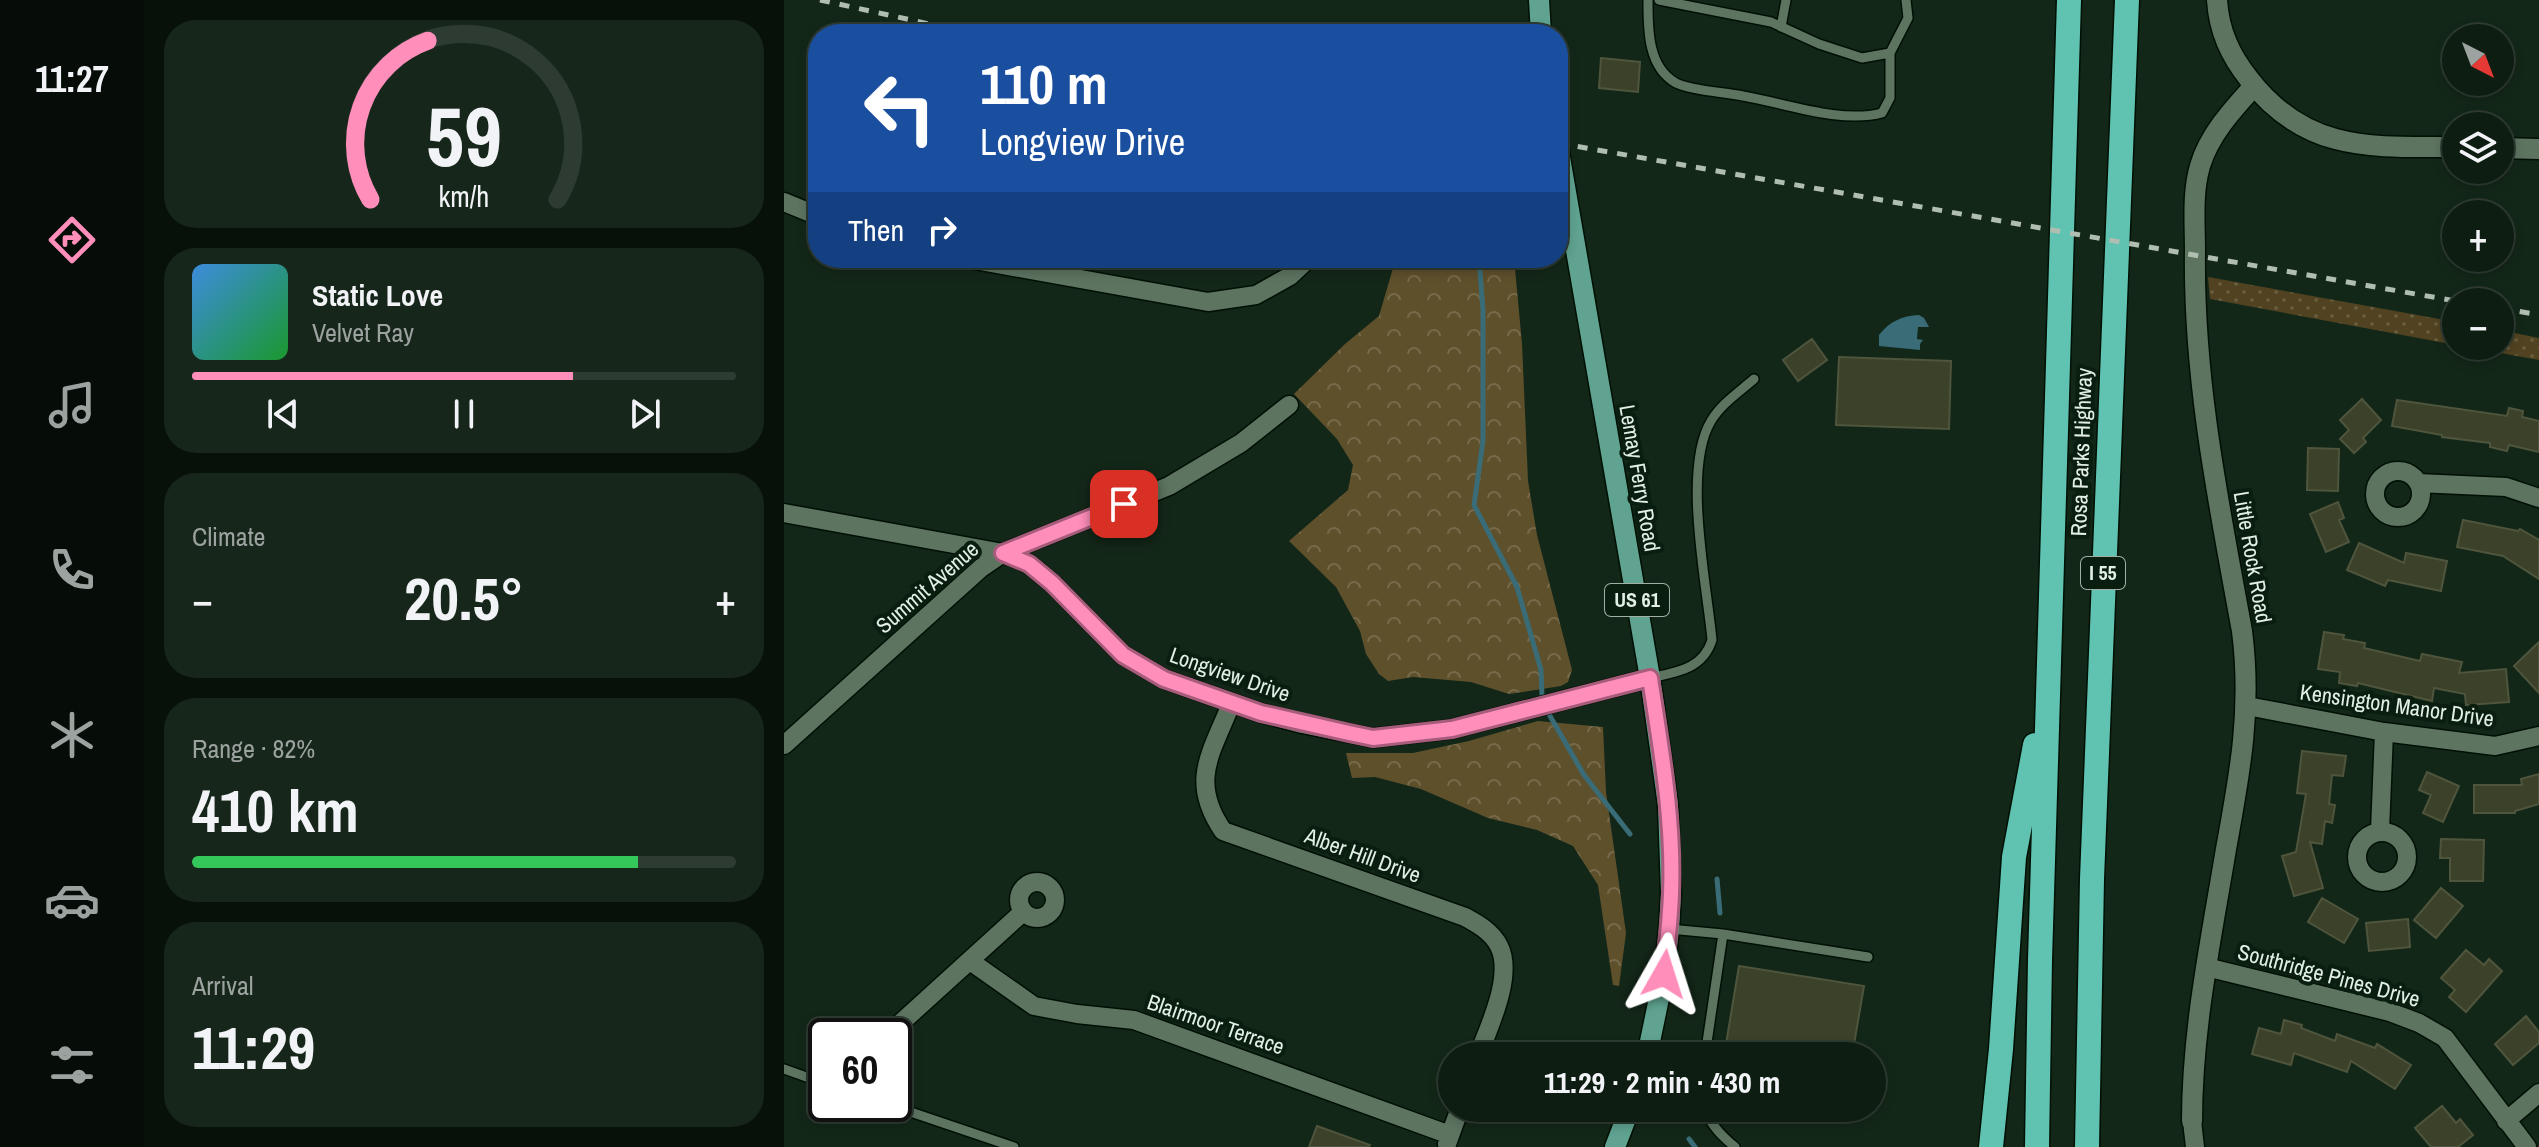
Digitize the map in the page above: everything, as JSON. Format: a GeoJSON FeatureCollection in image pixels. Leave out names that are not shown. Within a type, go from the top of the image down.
{"type":"FeatureCollection","features":[{"type":"Feature","properties":{"kind":"highway","name":"Rosa Parks Highway"},"geometry":{"type":"LineString","coordinates":[[2050,668],[2069,0]]}},
{"type":"Feature","properties":{"kind":"highway","name":"Rosa Parks Highway"},"geometry":{"type":"LineString","coordinates":[[2087,1147],[2092,879],[2127,0]]}},
{"type":"Feature","properties":{"kind":"highway"},"geometry":{"type":"LineString","coordinates":[[1991,1147],[2014,857],[2050,668]]}},
{"type":"Feature","properties":{"kind":"highway","name":"I 55"},"geometry":{"type":"LineString","coordinates":[[2037,1147],[2038,1018],[2050,668]]}},
{"type":"Feature","properties":{"kind":"main road"},"geometry":{"type":"LineString","coordinates":[[1539,0],[1540,24]]}},
{"type":"Feature","properties":{"kind":"main road","name":"Lemay Ferry Road"},"geometry":{"type":"LineString","coordinates":[[1568,224],[1650,678],[1668,805],[1669,929],[1664,974],[1650,1042]]}},
{"type":"Feature","properties":{"kind":"main road"},"geometry":{"type":"LineString","coordinates":[[1615,1147],[1625,1122]]}},
{"type":"Feature","properties":{"kind":"street"},"geometry":{"type":"LineString","coordinates":[[2217,0],[2221,29],[2228,49],[2254,86],[2297,124],[2327,137],[2368,145],[2442,147]]}},
{"type":"Feature","properties":{"kind":"street","name":"Little Rock Road"},"geometry":{"type":"LineString","coordinates":[[2195,1147],[2192,1121],[2195,1041],[2240,772],[2247,706],[2247,667],[2205,414],[2196,302],[2195,203],[2200,166],[2207,146],[2254,86]]}},
{"type":"Feature","properties":{"kind":"street"},"geometry":{"type":"LineString","coordinates":[[2514,148],[2539,149]]}},
{"type":"Feature","properties":{"kind":"street"},"geometry":{"type":"LineString","coordinates":[[784,202],[808,212]]}},
{"type":"Feature","properties":{"kind":"street"},"geometry":{"type":"LineString","coordinates":[[1019,268],[1208,302],[1256,295],[1298,268]]}},
{"type":"Feature","properties":{"kind":"street","name":"Summit Avenue"},"geometry":{"type":"LineString","coordinates":[[784,745],[981,568],[1003,553],[1169,486],[1241,443],[1289,405]]}},
{"type":"Feature","properties":{"kind":"street"},"geometry":{"type":"LineString","coordinates":[[2418,483],[2506,487],[2539,498]]}},
{"type":"Feature","properties":{"kind":"street","name":"Longview Drive"},"geometry":{"type":"LineString","coordinates":[[784,513],[1003,553],[1029,564],[1123,655],[1164,679],[1231,704],[1302,724],[1373,738],[1452,729],[1650,678]]}},
{"type":"Feature","properties":{"kind":"street","name":"Alber Hill Drive"},"geometry":{"type":"LineString","coordinates":[[1231,704],[1211,750],[1204,792],[1210,811],[1223,831],[1465,917],[1484,928],[1498,944],[1505,962],[1499,996],[1483,1042]]}},
{"type":"Feature","properties":{"kind":"street","name":"Kensington Manor Drive"},"geometry":{"type":"LineString","coordinates":[[2247,706],[2384,732],[2495,746],[2539,736]]}},
{"type":"Feature","properties":{"kind":"street"},"geometry":{"type":"LineString","coordinates":[[2380,831],[2384,732]]}},
{"type":"Feature","properties":{"kind":"street"},"geometry":{"type":"LineString","coordinates":[[906,1018],[1023,912]]}},
{"type":"Feature","properties":{"kind":"street","name":"Blairmoor Terrace"},"geometry":{"type":"LineString","coordinates":[[970,961],[1034,1006],[1134,1020],[1448,1141]]}},
{"type":"Feature","properties":{"kind":"street","name":"Southridge Pines Drive"},"geometry":{"type":"LineString","coordinates":[[2206,967],[2390,1012],[2419,1023],[2445,1038],[2527,1147]]}},
{"type":"Feature","properties":{"kind":"street"},"geometry":{"type":"LineString","coordinates":[[2506,1121],[2539,1093]]}},
{"type":"Feature","properties":{"kind":"street"},"geometry":{"type":"LineString","coordinates":[[1448,1141],[1455,1122]]}},
{"type":"Feature","properties":{"kind":"lane"},"geometry":{"type":"LineString","coordinates":[[1648,0],[1648,40],[1661,67],[1676,83],[1794,107],[1868,117],[1882,113],[1890,98],[1890,53],[1908,18],[1906,0]]}},
{"type":"Feature","properties":{"kind":"lane"},"geometry":{"type":"LineString","coordinates":[[1659,0],[1771,22],[1819,44],[1862,58],[1890,53]]}},
{"type":"Feature","properties":{"kind":"lane"},"geometry":{"type":"LineString","coordinates":[[1781,27],[1786,0]]}},
{"type":"Feature","properties":{"kind":"lane"},"geometry":{"type":"LineString","coordinates":[[1650,678],[1697,664],[1709,650],[1712,640],[1698,505],[1699,462],[1709,424],[1725,403],[1754,379]]}},
{"type":"Feature","properties":{"kind":"lane"},"geometry":{"type":"LineString","coordinates":[[1669,929],[1723,934],[1868,957]]}},
{"type":"Feature","properties":{"kind":"lane"},"geometry":{"type":"LineString","coordinates":[[1707,1042],[1723,934]]}},
{"type":"Feature","properties":{"kind":"lane"},"geometry":{"type":"LineString","coordinates":[[784,1069],[808,1078]]}},
{"type":"Feature","properties":{"kind":"lane"},"geometry":{"type":"LineString","coordinates":[[912,1112],[1014,1147]]}},
{"type":"Feature","properties":{"kind":"lane"},"geometry":{"type":"LineString","coordinates":[[1711,1122],[1735,1147]]}},
{"type":"Feature","properties":{"kind":"shaded area"},"geometry":{"type":"Polygon","coordinates":[[[2208,277],[2442,319],[2442,342],[2210,299],[2208,277]]]}},
{"type":"Feature","properties":{"kind":"shaded area"},"geometry":{"type":"Polygon","coordinates":[[[2514,333],[2539,338],[2539,360],[2514,355],[2514,333]]]}},
{"type":"Feature","properties":{"kind":"green space"},"geometry":{"type":"Polygon","coordinates":[[[1393,268],[1515,268],[1522,344],[1528,481],[1537,535],[1572,670],[1568,682],[1561,686],[1509,694],[1471,682],[1413,677],[1388,681],[1379,674],[1366,654],[1360,631],[1336,587],[1289,541],[1348,490],[1353,465],[1337,439],[1294,394],[1379,316],[1393,268]]]}},
{"type":"Feature","properties":{"kind":"green space"},"geometry":{"type":"Polygon","coordinates":[[[1538,721],[1603,727],[1606,792],[1626,933],[1619,986],[1613,985],[1598,885],[1573,846],[1537,830],[1488,818],[1421,789],[1375,777],[1352,778],[1346,753],[1413,753],[1538,721]]]}},
{"type":"Feature","properties":{"kind":"water"},"geometry":{"type":"Polygon","coordinates":[[[1919,315],[1929,327],[1918,327],[1917,339],[1923,340],[1920,350],[1879,346],[1879,335],[1888,326],[1902,318],[1919,315]]]}},
{"type":"Feature","properties":{"kind":"building"},"geometry":{"type":"Polygon","coordinates":[[[1601,58],[1640,62],[1638,92],[1599,88],[1601,58]]]}},
{"type":"Feature","properties":{"kind":"building"},"geometry":{"type":"Polygon","coordinates":[[[1812,339],[1827,360],[1798,381],[1783,360],[1812,339]]]}},
{"type":"Feature","properties":{"kind":"building"},"geometry":{"type":"Polygon","coordinates":[[[1839,357],[1951,361],[1949,429],[1836,425],[1839,357]]]}},
{"type":"Feature","properties":{"kind":"building"},"geometry":{"type":"Polygon","coordinates":[[[2362,399],[2381,420],[2363,438],[2366,442],[2354,453],[2340,439],[2349,430],[2340,420],[2362,399]]]}},
{"type":"Feature","properties":{"kind":"building"},"geometry":{"type":"Polygon","coordinates":[[[2397,400],[2507,416],[2509,408],[2523,411],[2522,417],[2539,421],[2539,452],[2509,445],[2507,451],[2490,447],[2490,443],[2392,426],[2397,400]]]}},
{"type":"Feature","properties":{"kind":"building"},"geometry":{"type":"Polygon","coordinates":[[[2308,448],[2339,449],[2338,491],[2307,490],[2308,448]]]}},
{"type":"Feature","properties":{"kind":"building"},"geometry":{"type":"Polygon","coordinates":[[[2338,502],[2344,518],[2339,520],[2349,542],[2326,552],[2310,514],[2338,502]]]}},
{"type":"Feature","properties":{"kind":"building"},"geometry":{"type":"Polygon","coordinates":[[[2463,520],[2520,529],[2539,540],[2539,579],[2503,556],[2457,547],[2463,520]]]}},
{"type":"Feature","properties":{"kind":"building"},"geometry":{"type":"Polygon","coordinates":[[[2359,543],[2404,563],[2406,553],[2447,561],[2441,591],[2388,580],[2385,586],[2347,570],[2359,543]]]}},
{"type":"Feature","properties":{"kind":"building"},"geometry":{"type":"Polygon","coordinates":[[[2324,632],[2365,643],[2364,648],[2420,661],[2422,654],[2462,662],[2459,673],[2506,669],[2509,702],[2466,705],[2465,694],[2434,688],[2432,701],[2358,683],[2357,686],[2339,683],[2340,672],[2318,669],[2324,632]]]}},
{"type":"Feature","properties":{"kind":"building"},"geometry":{"type":"Polygon","coordinates":[[[2539,642],[2539,693],[2514,666],[2539,642]]]}},
{"type":"Feature","properties":{"kind":"building"},"geometry":{"type":"Polygon","coordinates":[[[2302,751],[2346,756],[2343,776],[2332,775],[2329,804],[2335,805],[2332,823],[2325,821],[2322,844],[2310,842],[2323,888],[2294,896],[2282,856],[2296,852],[2306,794],[2297,793],[2302,751]]]}},
{"type":"Feature","properties":{"kind":"building"},"geometry":{"type":"Polygon","coordinates":[[[2427,772],[2459,786],[2443,822],[2423,813],[2431,795],[2419,790],[2427,772]]]}},
{"type":"Feature","properties":{"kind":"building"},"geometry":{"type":"Polygon","coordinates":[[[2539,774],[2539,804],[2515,813],[2474,813],[2474,785],[2522,785],[2521,779],[2539,774]]]}},
{"type":"Feature","properties":{"kind":"building"},"geometry":{"type":"Polygon","coordinates":[[[2441,839],[2484,840],[2483,881],[2450,881],[2450,858],[2440,858],[2441,839]]]}},
{"type":"Feature","properties":{"kind":"building"},"geometry":{"type":"Polygon","coordinates":[[[2441,888],[2463,906],[2436,938],[2414,920],[2441,888]]]}},
{"type":"Feature","properties":{"kind":"building"},"geometry":{"type":"Polygon","coordinates":[[[2322,898],[2358,919],[2344,943],[2308,922],[2322,898]]]}},
{"type":"Feature","properties":{"kind":"building"},"geometry":{"type":"Polygon","coordinates":[[[2408,919],[2410,947],[2369,951],[2366,923],[2408,919]]]}},
{"type":"Feature","properties":{"kind":"building"},"geometry":{"type":"Polygon","coordinates":[[[2466,950],[2484,965],[2489,959],[2502,971],[2466,1012],[2449,997],[2455,990],[2441,978],[2466,950]]]}},
{"type":"Feature","properties":{"kind":"building"},"geometry":{"type":"Polygon","coordinates":[[[1739,966],[1864,986],[1854,1042],[1726,1042],[1739,966]]]}},
{"type":"Feature","properties":{"kind":"building"},"geometry":{"type":"Polygon","coordinates":[[[2526,1016],[2539,1032],[2539,1043],[2513,1065],[2495,1044],[2526,1016]]]}},
{"type":"Feature","properties":{"kind":"building"},"geometry":{"type":"Polygon","coordinates":[[[2284,1020],[2335,1041],[2337,1034],[2375,1048],[2377,1044],[2411,1065],[2395,1089],[2351,1061],[2347,1072],[2294,1053],[2291,1065],[2252,1054],[2259,1028],[2281,1034],[2284,1020]]]}},
{"type":"Feature","properties":{"kind":"building"},"geometry":{"type":"Polygon","coordinates":[[[2442,1106],[2456,1123],[2460,1119],[2473,1135],[2458,1147],[2431,1147],[2415,1128],[2442,1106]]]}},
{"type":"Feature","properties":{"kind":"building"},"geometry":{"type":"Polygon","coordinates":[[[1317,1126],[1370,1145],[1309,1147],[1317,1126]]]}},
{"type":"Feature","properties":{"kind":"waterway"},"geometry":{"type":"LineString","coordinates":[[1480,268],[1483,310],[1483,441],[1474,505],[1517,587],[1541,670],[1542,696]]}},
{"type":"Feature","properties":{"kind":"waterway"},"geometry":{"type":"LineString","coordinates":[[1550,716],[1584,775],[1630,834]]}},
{"type":"Feature","properties":{"kind":"waterway"},"geometry":{"type":"LineString","coordinates":[[1717,879],[1720,913]]}},
{"type":"Feature","properties":{"kind":"waterway"},"geometry":{"type":"LineString","coordinates":[[1689,1139],[1695,1147]]}},
{"type":"Feature","properties":{"kind":"railway"},"geometry":{"type":"LineString","coordinates":[[820,0],[929,24]]}},
{"type":"Feature","properties":{"kind":"railway"},"geometry":{"type":"LineString","coordinates":[[1568,145],[2442,299]]}},
{"type":"Feature","properties":{"kind":"railway"},"geometry":{"type":"LineString","coordinates":[[2514,311],[2539,315]]}},
{"type":"Feature","properties":{"kind":"route"},"geometry":{"type":"LineString","coordinates":[[1124,504],[1003,553],[1029,564],[1052,583],[1123,655],[1164,679],[1231,704],[1302,724],[1373,738],[1452,729],[1650,678],[1668,805],[1671,860],[1664,974]]}}]}
